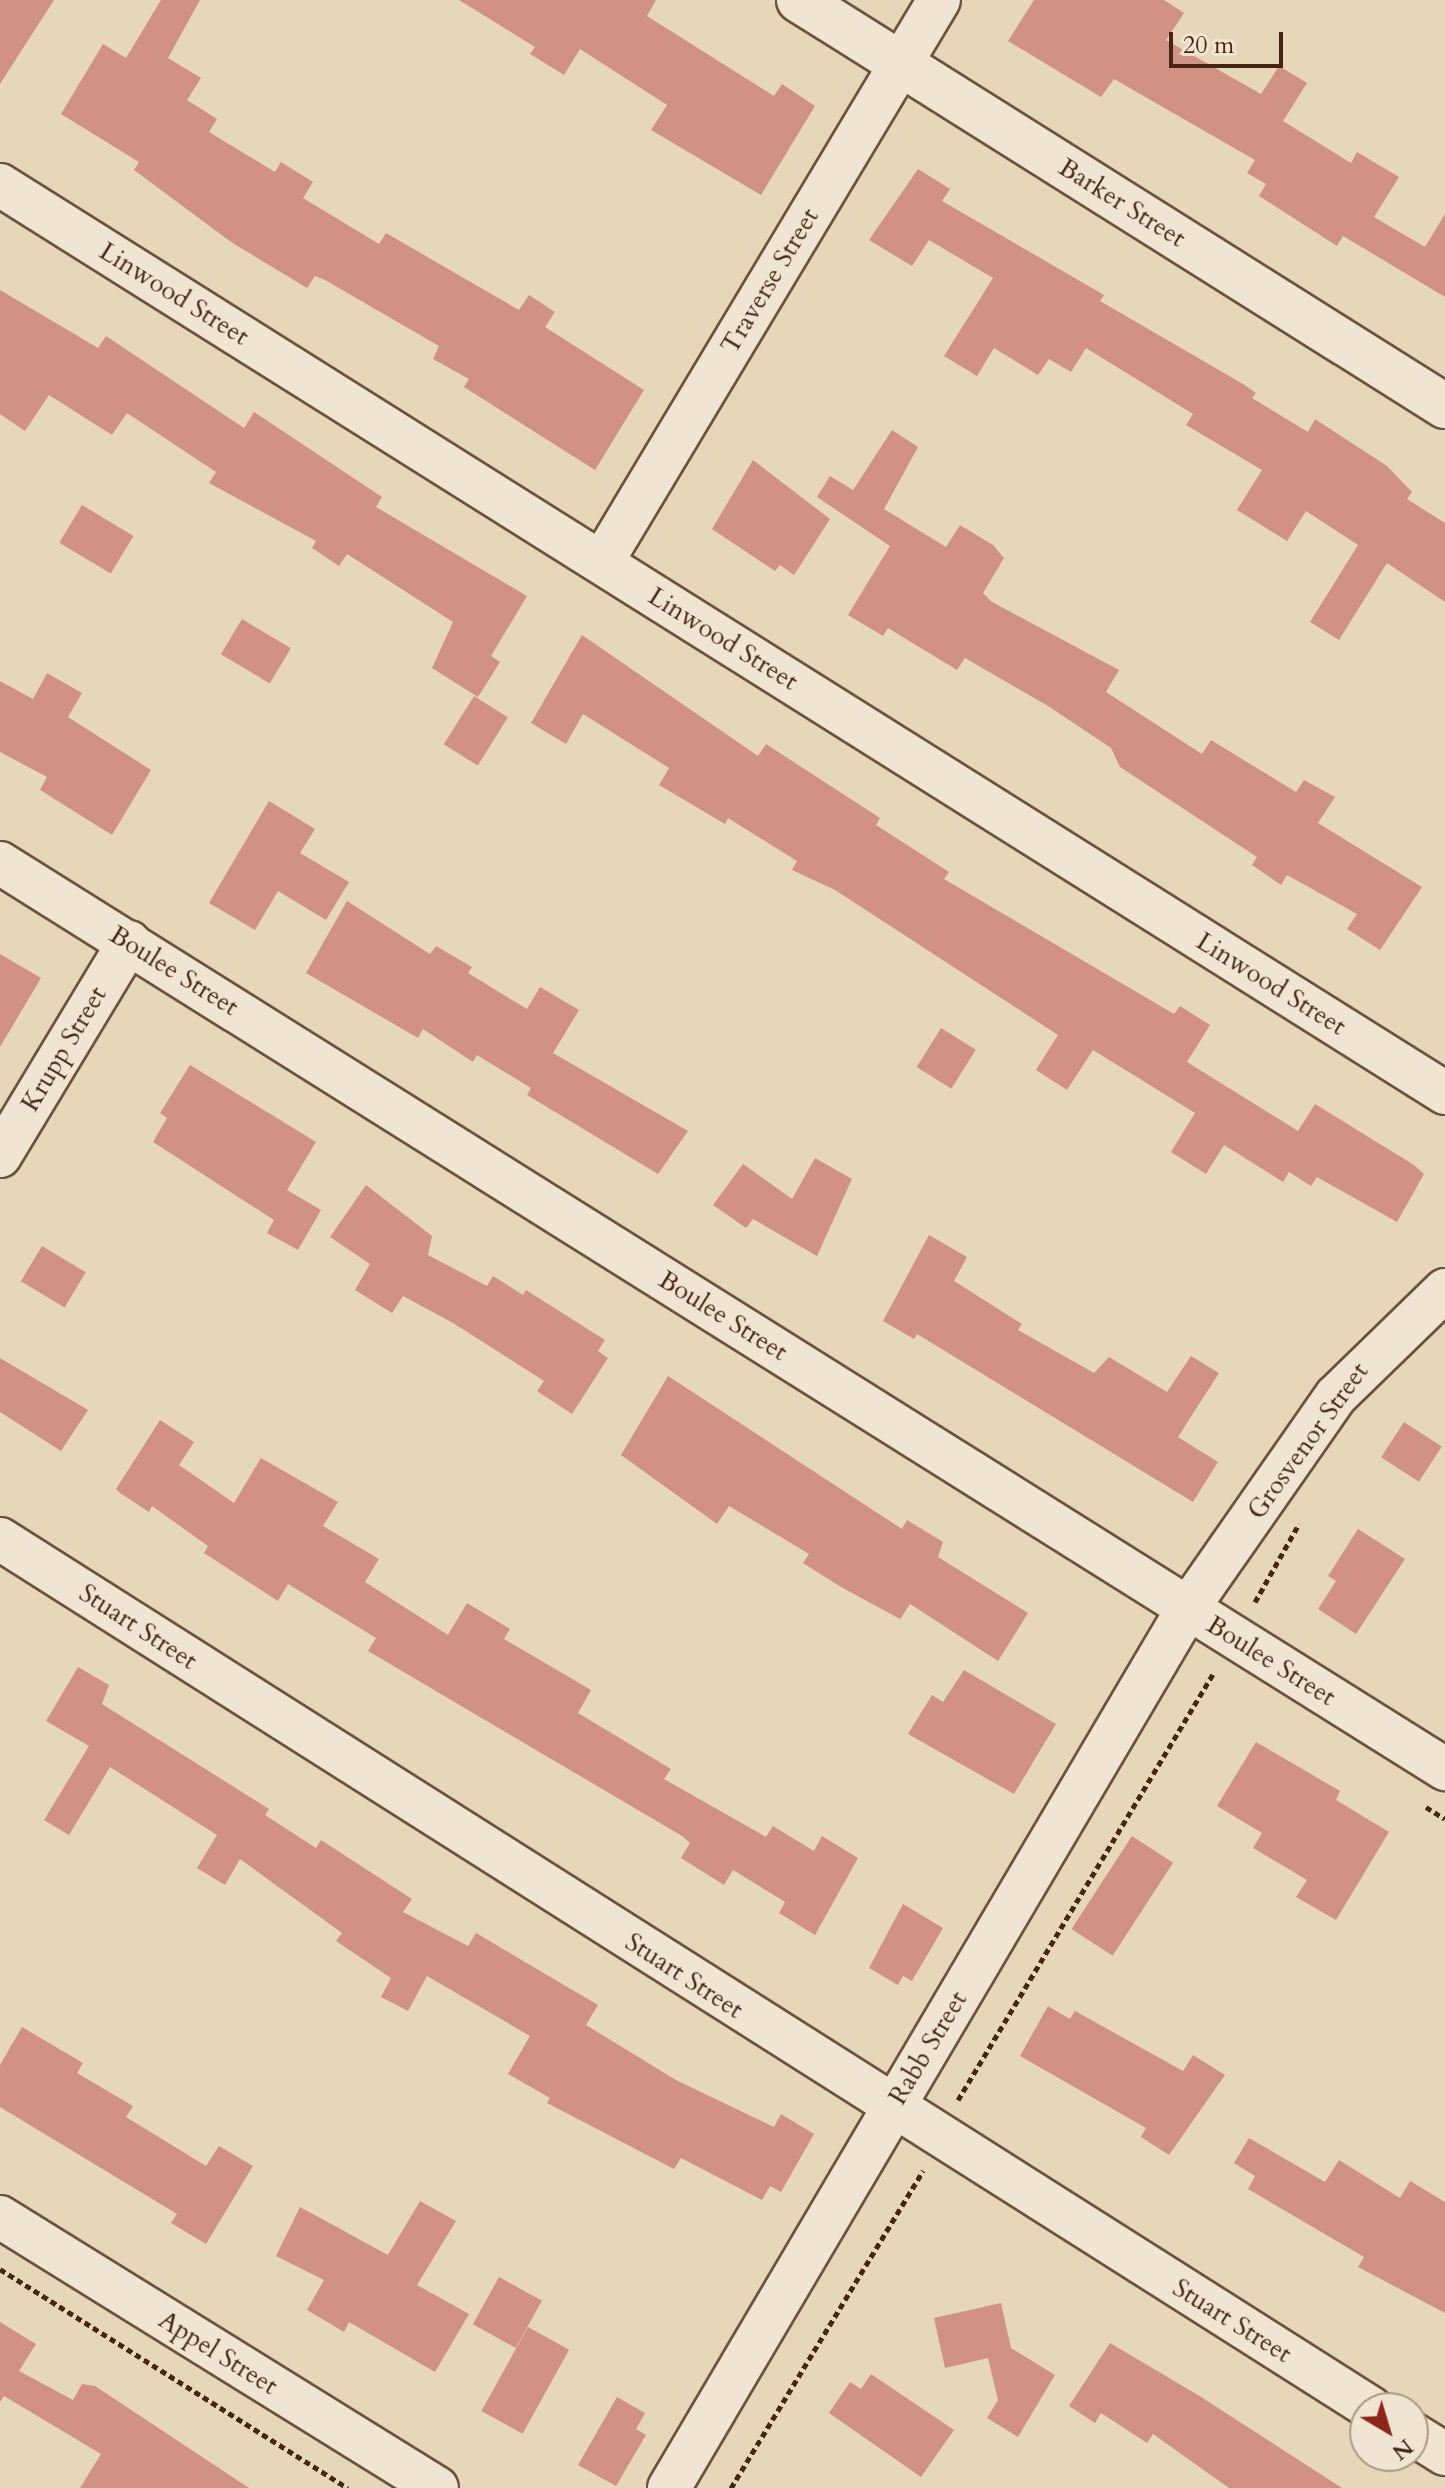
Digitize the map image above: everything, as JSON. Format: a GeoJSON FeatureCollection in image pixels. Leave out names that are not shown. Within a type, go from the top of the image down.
{"type":"FeatureCollection","features":[{"type":"Feature","properties":{"kind":"street","name":"Barker Street"},"geometry":{"type":"LineString","coordinates":[[799,0],[1445,406]]}},
{"type":"Feature","properties":{"kind":"street","name":"Traverse Street"},"geometry":{"type":"LineString","coordinates":[[602,562],[939,0]]}},
{"type":"Feature","properties":{"kind":"street","name":"Linwood Street"},"geometry":{"type":"LineString","coordinates":[[0,185],[1445,1093]]}},
{"type":"Feature","properties":{"kind":"street","name":"Boulee Street"},"geometry":{"type":"LineString","coordinates":[[0,863],[1445,1769]]}},
{"type":"Feature","properties":{"kind":"street","name":"Krupp Street"},"geometry":{"type":"LineString","coordinates":[[0,1156],[129,942]]}},
{"type":"Feature","properties":{"kind":"street","name":"Grosvenor Street"},"geometry":{"type":"LineString","coordinates":[[1188,1608],[1336,1396],[1445,1290]]}},
{"type":"Feature","properties":{"kind":"street","name":"Stuart Street"},"geometry":{"type":"LineString","coordinates":[[0,1539],[893,2109],[1349,2394]]}},
{"type":"Feature","properties":{"kind":"street","name":"Rabb Street"},"geometry":{"type":"LineString","coordinates":[[669,2488],[1188,1608]]}},
{"type":"Feature","properties":{"kind":"street","name":"Appel Street"},"geometry":{"type":"LineString","coordinates":[[0,2217],[437,2488]]}},
{"type":"Feature","properties":{"kind":"path"},"geometry":{"type":"LineString","coordinates":[[1267,1611],[1254,1603],[1308,1510]]}},
{"type":"Feature","properties":{"kind":"path"},"geometry":{"type":"LineString","coordinates":[[953,2108],[1211,1671],[1224,1679]]}},
{"type":"Feature","properties":{"kind":"path"},"geometry":{"type":"LineString","coordinates":[[1419,1803],[1445,1819]]}},
{"type":"Feature","properties":{"kind":"path"},"geometry":{"type":"LineString","coordinates":[[731,2488],[923,2171],[936,2179]]}},
{"type":"Feature","properties":{"kind":"path"},"geometry":{"type":"LineString","coordinates":[[0,2269],[348,2488]]}},
{"type":"Feature","properties":{"kind":"building"},"geometry":{"type":"Polygon","coordinates":[[[0,0],[54,0],[0,84],[0,0]]]}},
{"type":"Feature","properties":{"kind":"building"},"geometry":{"type":"Polygon","coordinates":[[[161,0],[200,0],[168,58],[201,78],[187,100],[217,119],[209,132],[275,172],[281,162],[313,182],[303,198],[379,244],[386,233],[519,310],[529,295],[555,312],[545,327],[644,390],[595,470],[464,387],[469,379],[433,359],[439,346],[325,280],[315,276],[307,288],[231,242],[134,170],[139,162],[61,114],[103,44],[126,58],[161,0]]]}},
{"type":"Feature","properties":{"kind":"building"},"geometry":{"type":"Polygon","coordinates":[[[459,0],[656,0],[647,16],[774,96],[782,84],[815,106],[761,195],[651,130],[667,105],[580,49],[564,75],[530,54],[535,47],[459,0]]]}},
{"type":"Feature","properties":{"kind":"building"},"geometry":{"type":"Polygon","coordinates":[[[1034,0],[1164,0],[1184,13],[1166,40],[1261,94],[1279,66],[1307,83],[1283,121],[1351,163],[1357,152],[1399,177],[1374,217],[1425,247],[1445,214],[1445,297],[1343,236],[1337,246],[1259,196],[1266,184],[1247,173],[1255,160],[1114,79],[1101,97],[1008,41],[1034,0]]]}},
{"type":"Feature","properties":{"kind":"building"},"geometry":{"type":"Polygon","coordinates":[[[918,169],[950,189],[942,201],[1104,295],[1100,301],[1243,384],[1256,393],[1252,398],[1308,432],[1315,419],[1387,466],[1412,492],[1407,499],[1445,523],[1445,602],[1387,563],[1339,640],[1310,622],[1358,545],[1306,511],[1287,541],[1237,510],[1262,470],[1186,425],[1193,414],[1086,348],[1071,372],[1049,359],[1038,375],[994,348],[977,376],[944,356],[993,278],[929,240],[912,266],[869,240],[918,169]]]}},
{"type":"Feature","properties":{"kind":"building"},"geometry":{"type":"Polygon","coordinates":[[[0,290],[98,348],[106,336],[244,428],[254,412],[382,497],[376,507],[527,596],[491,656],[500,662],[478,697],[432,668],[453,622],[347,554],[339,566],[312,548],[316,541],[209,483],[216,472],[127,413],[112,435],[49,395],[25,431],[0,414],[0,290]]]}},
{"type":"Feature","properties":{"kind":"building"},"geometry":{"type":"Polygon","coordinates":[[[892,430],[918,447],[884,509],[946,547],[960,525],[993,545],[1004,558],[983,593],[992,602],[1119,670],[1106,692],[1202,754],[1211,740],[1296,792],[1304,780],[1335,797],[1318,823],[1422,887],[1380,950],[1347,929],[1357,914],[1287,875],[1281,885],[1252,865],[1257,857],[1120,767],[1111,748],[1048,706],[965,658],[957,670],[888,628],[883,636],[848,615],[890,546],[817,497],[830,476],[853,490],[892,430]]]}},
{"type":"Feature","properties":{"kind":"building"},"geometry":{"type":"Polygon","coordinates":[[[753,460],[830,519],[794,575],[780,565],[775,571],[712,529],[753,460]]]}},
{"type":"Feature","properties":{"kind":"building"},"geometry":{"type":"Polygon","coordinates":[[[82,505],[133,536],[111,574],[59,543],[82,505]]]}},
{"type":"Feature","properties":{"kind":"building"},"geometry":{"type":"Polygon","coordinates":[[[242,619],[291,648],[270,684],[221,654],[242,619]]]}},
{"type":"Feature","properties":{"kind":"building"},"geometry":{"type":"Polygon","coordinates":[[[582,635],[758,756],[766,744],[880,818],[876,825],[949,872],[944,879],[1174,1014],[1180,1006],[1210,1025],[1187,1062],[1298,1131],[1315,1104],[1414,1165],[1424,1174],[1397,1222],[1317,1177],[1311,1186],[1289,1172],[1283,1182],[1224,1145],[1206,1174],[1171,1152],[1195,1113],[1093,1050],[1067,1090],[1036,1070],[1058,1035],[835,890],[792,870],[797,861],[728,818],[725,824],[659,785],[669,768],[583,714],[566,744],[531,723],[582,635]]]}},
{"type":"Feature","properties":{"kind":"building"},"geometry":{"type":"Polygon","coordinates":[[[47,673],[82,693],[68,717],[151,770],[112,835],[40,790],[47,777],[0,752],[0,681],[33,699],[47,673]]]}},
{"type":"Feature","properties":{"kind":"building"},"geometry":{"type":"Polygon","coordinates":[[[474,696],[508,717],[478,766],[444,744],[474,696]]]}},
{"type":"Feature","properties":{"kind":"building"},"geometry":{"type":"Polygon","coordinates":[[[269,801],[315,829],[300,853],[349,882],[326,920],[278,891],[255,930],[209,903],[269,801]]]}},
{"type":"Feature","properties":{"kind":"building"},"geometry":{"type":"Polygon","coordinates":[[[347,901],[430,954],[436,946],[472,967],[468,973],[527,1009],[540,987],[579,1010],[553,1053],[688,1131],[658,1174],[527,1095],[531,1088],[477,1055],[473,1062],[423,1029],[418,1038],[306,973],[347,901]]]}},
{"type":"Feature","properties":{"kind":"building"},"geometry":{"type":"Polygon","coordinates":[[[0,954],[41,978],[0,1047],[0,954]]]}},
{"type":"Feature","properties":{"kind":"building"},"geometry":{"type":"Polygon","coordinates":[[[941,1028],[976,1050],[951,1089],[917,1067],[941,1028]]]}},
{"type":"Feature","properties":{"kind":"building"},"geometry":{"type":"Polygon","coordinates":[[[190,1065],[316,1142],[287,1190],[321,1210],[298,1250],[267,1233],[274,1220],[153,1142],[167,1118],[160,1113],[190,1065]]]}},
{"type":"Feature","properties":{"kind":"building"},"geometry":{"type":"Polygon","coordinates":[[[815,1158],[852,1179],[817,1256],[753,1219],[746,1228],[713,1205],[743,1164],[792,1199],[815,1158]]]}},
{"type":"Feature","properties":{"kind":"building"},"geometry":{"type":"Polygon","coordinates":[[[366,1185],[432,1236],[428,1255],[487,1286],[493,1276],[523,1295],[526,1290],[605,1340],[598,1351],[608,1358],[572,1414],[537,1391],[544,1381],[453,1323],[403,1296],[392,1313],[355,1290],[370,1264],[330,1237],[366,1185]]]}},
{"type":"Feature","properties":{"kind":"building"},"geometry":{"type":"Polygon","coordinates":[[[929,1235],[967,1257],[954,1281],[1022,1324],[1018,1330],[1094,1373],[1109,1357],[1167,1392],[1191,1356],[1219,1373],[1178,1437],[1218,1462],[1193,1502],[917,1334],[914,1339],[883,1321],[929,1235]]]}},
{"type":"Feature","properties":{"kind":"building"},"geometry":{"type":"Polygon","coordinates":[[[42,1246],[86,1272],[65,1307],[21,1281],[42,1246]]]}},
{"type":"Feature","properties":{"kind":"building"},"geometry":{"type":"Polygon","coordinates":[[[0,1358],[88,1410],[61,1451],[0,1412],[0,1358]]]}},
{"type":"Feature","properties":{"kind":"building"},"geometry":{"type":"Polygon","coordinates":[[[668,1376],[902,1529],[907,1520],[943,1542],[938,1557],[1028,1613],[998,1661],[910,1604],[900,1619],[841,1587],[803,1563],[809,1554],[729,1506],[717,1524],[621,1455],[668,1376]]]}},
{"type":"Feature","properties":{"kind":"building"},"geometry":{"type":"Polygon","coordinates":[[[160,1420],[194,1442],[179,1465],[234,1503],[261,1458],[338,1502],[323,1526],[379,1559],[365,1582],[448,1635],[467,1603],[510,1629],[504,1639],[591,1690],[578,1713],[671,1769],[664,1779],[766,1837],[773,1826],[814,1851],[822,1836],[858,1858],[815,1935],[779,1913],[785,1902],[733,1870],[724,1885],[681,1858],[690,1843],[682,1836],[368,1651],[376,1638],[288,1584],[278,1601],[204,1553],[208,1546],[152,1506],[149,1512],[120,1493],[116,1489],[160,1420]]]}},
{"type":"Feature","properties":{"kind":"building"},"geometry":{"type":"Polygon","coordinates":[[[1404,1422],[1442,1447],[1419,1482],[1381,1457],[1404,1422]]]}},
{"type":"Feature","properties":{"kind":"building"},"geometry":{"type":"Polygon","coordinates":[[[1358,1529],[1405,1559],[1356,1634],[1318,1609],[1336,1581],[1328,1576],[1358,1529]]]}},
{"type":"Feature","properties":{"kind":"building"},"geometry":{"type":"Polygon","coordinates":[[[78,1667],[109,1685],[102,1704],[269,1809],[265,1815],[316,1848],[321,1840],[412,1899],[403,1912],[468,1946],[476,1933],[598,2005],[586,2025],[676,2080],[774,2127],[781,2114],[814,2134],[781,2192],[770,2186],[762,2200],[681,2158],[674,2169],[547,2103],[550,2098],[508,2074],[530,2036],[427,1976],[408,2011],[381,1997],[391,1978],[336,1941],[342,1933],[240,1859],[225,1885],[197,1868],[217,1835],[110,1767],[69,1835],[44,1820],[89,1746],[46,1721],[78,1667]]]}},
{"type":"Feature","properties":{"kind":"building"},"geometry":{"type":"Polygon","coordinates":[[[964,1670],[1056,1724],[1014,1794],[908,1734],[932,1695],[943,1702],[964,1670]]]}},
{"type":"Feature","properties":{"kind":"building"},"geometry":{"type":"Polygon","coordinates":[[[1256,1742],[1340,1791],[1336,1800],[1389,1832],[1336,1920],[1296,1897],[1307,1880],[1253,1848],[1262,1833],[1217,1806],[1256,1742]]]}},
{"type":"Feature","properties":{"kind":"building"},"geometry":{"type":"Polygon","coordinates":[[[1132,1836],[1173,1863],[1113,1956],[1072,1929],[1132,1836]]]}},
{"type":"Feature","properties":{"kind":"building"},"geometry":{"type":"Polygon","coordinates":[[[903,1904],[943,1928],[912,1981],[903,1976],[898,1985],[869,1968],[903,1904]]]}},
{"type":"Feature","properties":{"kind":"building"},"geometry":{"type":"Polygon","coordinates":[[[1048,2006],[1070,2019],[1075,2011],[1183,2071],[1193,2055],[1225,2075],[1169,2155],[1141,2137],[1146,2128],[1020,2056],[1048,2006]]]}},
{"type":"Feature","properties":{"kind":"building"},"geometry":{"type":"Polygon","coordinates":[[[22,2027],[83,2063],[77,2073],[133,2106],[126,2117],[206,2166],[219,2146],[253,2166],[206,2244],[171,2223],[177,2214],[0,2107],[0,2065],[22,2027]]]}},
{"type":"Feature","properties":{"kind":"building"},"geometry":{"type":"Polygon","coordinates":[[[1249,2138],[1325,2182],[1339,2160],[1400,2198],[1410,2181],[1445,2202],[1445,2313],[1358,2267],[1364,2257],[1248,2189],[1255,2176],[1234,2163],[1249,2138]]]}},
{"type":"Feature","properties":{"kind":"building"},"geometry":{"type":"Polygon","coordinates":[[[420,2201],[456,2221],[417,2285],[469,2314],[435,2372],[349,2322],[344,2332],[307,2310],[324,2280],[276,2256],[300,2207],[388,2255],[420,2201]]]}},
{"type":"Feature","properties":{"kind":"building"},"geometry":{"type":"Polygon","coordinates":[[[499,2277],[542,2301],[516,2348],[473,2324],[499,2277]]]}},
{"type":"Feature","properties":{"kind":"building"},"geometry":{"type":"Polygon","coordinates":[[[1001,2303],[1011,2348],[1055,2375],[1018,2437],[987,2418],[998,2400],[988,2358],[945,2368],[934,2318],[1001,2303]]]}},
{"type":"Feature","properties":{"kind":"building"},"geometry":{"type":"Polygon","coordinates":[[[0,2322],[36,2344],[19,2371],[73,2400],[82,2384],[95,2386],[249,2488],[80,2488],[101,2454],[4,2396],[0,2402],[0,2322]]]}},
{"type":"Feature","properties":{"kind":"building"},"geometry":{"type":"Polygon","coordinates":[[[528,2327],[569,2350],[523,2434],[481,2411],[528,2327]]]}},
{"type":"Feature","properties":{"kind":"building"},"geometry":{"type":"Polygon","coordinates":[[[1110,2343],[1198,2395],[1342,2488],[1229,2488],[1153,2434],[1147,2443],[1101,2413],[1095,2423],[1069,2406],[1110,2343]]]}},
{"type":"Feature","properties":{"kind":"building"},"geometry":{"type":"Polygon","coordinates":[[[871,2374],[954,2430],[921,2477],[829,2413],[850,2382],[861,2389],[871,2374]]]}},
{"type":"Feature","properties":{"kind":"building"},"geometry":{"type":"Polygon","coordinates":[[[617,2397],[645,2413],[636,2429],[646,2435],[616,2486],[578,2465],[617,2397]]]}}]}
